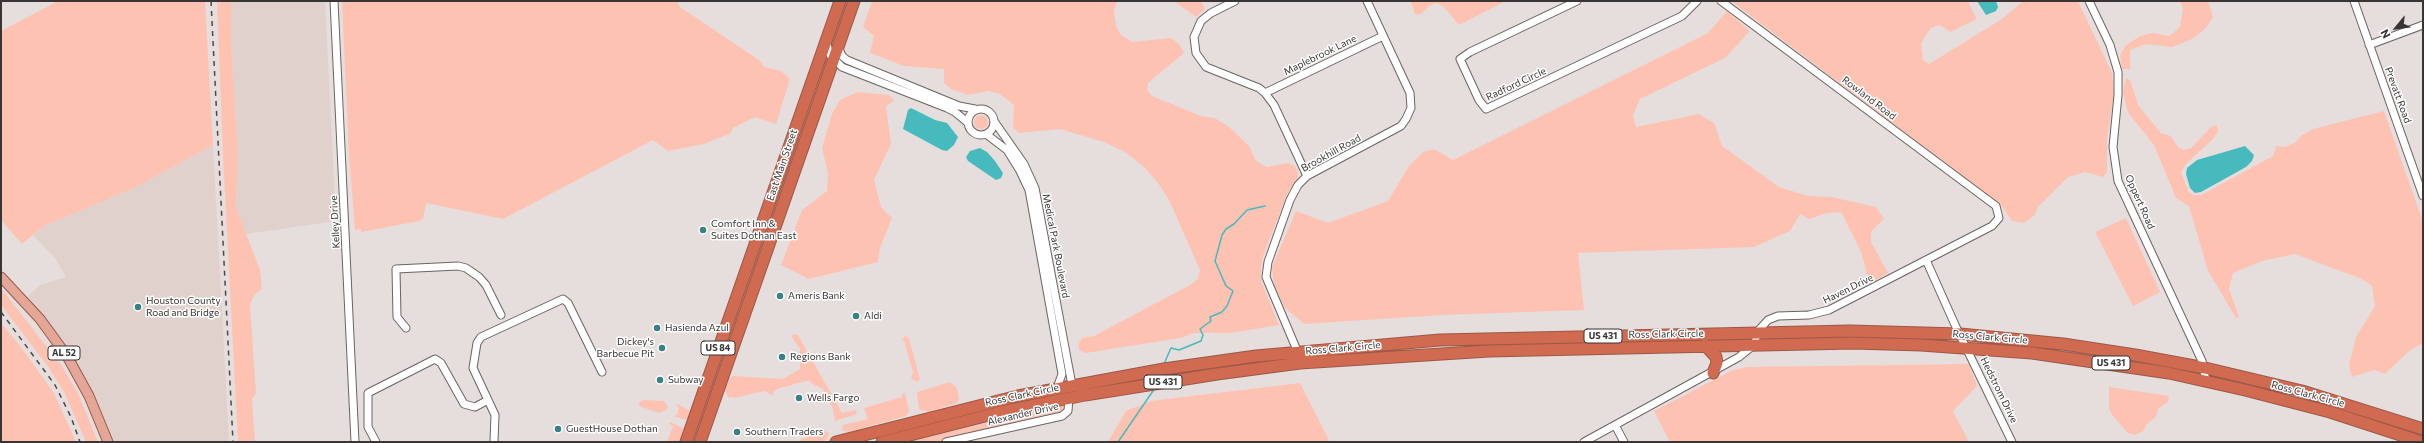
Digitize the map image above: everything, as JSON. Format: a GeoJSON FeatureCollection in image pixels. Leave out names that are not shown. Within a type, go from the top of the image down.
{"type":"FeatureCollection","features":[{"type":"Feature","properties":{"kind":"highway","name":"East Main Street"},"geometry":{"type":"LineString","coordinates":[[686,442],[840,1]]}},
{"type":"Feature","properties":{"kind":"highway","name":"East Main Street"},"geometry":{"type":"LineString","coordinates":[[700,442],[854,1]]}},
{"type":"Feature","properties":{"kind":"highway","name":"Ross Clark Circle"},"geometry":{"type":"LineString","coordinates":[[836,442],[969,407],[1076,384],[1214,361],[1298,351],[1398,343],[1591,336],[1850,331],[1960,334],[2063,344],[2205,368],[2332,400],[2423,429]]}},
{"type":"Feature","properties":{"kind":"highway"},"geometry":{"type":"LineString","coordinates":[[1591,336],[1592,348]]}},
{"type":"Feature","properties":{"kind":"highway"},"geometry":{"type":"LineString","coordinates":[[1398,343],[1399,355]]}},
{"type":"Feature","properties":{"kind":"highway","name":"Ross Clark Circle"},"geometry":{"type":"LineString","coordinates":[[882,442],[1001,412],[1069,398],[1174,380],[1300,364],[1399,355],[1592,348],[1853,343],[1967,347],[2104,362],[2206,381],[2330,412],[2422,442]]}},
{"type":"Feature","properties":{"kind":"highway"},"geometry":{"type":"LineString","coordinates":[[1705,346],[1716,356],[1717,363],[1713,373]]}},
{"type":"Feature","properties":{"kind":"highway"},"geometry":{"type":"LineString","coordinates":[[1069,398],[1076,384]]}},
{"type":"Feature","properties":{"kind":"highway"},"geometry":{"type":"LineString","coordinates":[[1056,401],[1076,384]]}},
{"type":"Feature","properties":{"kind":"highway"},"geometry":{"type":"LineString","coordinates":[[2330,412],[2332,400]]}},
{"type":"Feature","properties":{"kind":"main road","name":"AL 52"},"geometry":{"type":"LineString","coordinates":[[1,277],[40,319],[67,356],[89,396],[108,442]]}},
{"type":"Feature","properties":{"kind":"street","name":"Kelley Drive"},"geometry":{"type":"LineString","coordinates":[[334,1],[355,442]]}},
{"type":"Feature","properties":{"kind":"street"},"geometry":{"type":"LineString","coordinates":[[1235,1],[1211,13],[1201,22],[1194,37],[1196,53],[1206,67],[1259,88],[1265,92],[1274,105],[1307,176]]}},
{"type":"Feature","properties":{"kind":"street","name":"Brookhill Road"},"geometry":{"type":"LineString","coordinates":[[1300,364],[1298,351],[1268,286],[1266,269],[1290,200],[1298,185],[1307,176],[1397,128],[1409,116],[1411,108],[1411,96],[1367,1]]}},
{"type":"Feature","properties":{"kind":"street","name":"Radford Circle"},"geometry":{"type":"LineString","coordinates":[[1577,1],[1470,52],[1460,59],[1479,100],[1486,109],[1682,16],[1697,1]]}},
{"type":"Feature","properties":{"kind":"street","name":"Rowland Road"},"geometry":{"type":"LineString","coordinates":[[1722,1],[1996,206],[2000,214]]}},
{"type":"Feature","properties":{"kind":"street","name":"Oppert Road"},"geometry":{"type":"LineString","coordinates":[[2089,1],[2110,46],[2118,72],[2118,95],[2113,148],[2118,181],[2205,368],[2206,381]]}},
{"type":"Feature","properties":{"kind":"street","name":"Prevatt Road"},"geometry":{"type":"LineString","coordinates":[[2354,1],[2423,196]]}},
{"type":"Feature","properties":{"kind":"street"},"geometry":{"type":"LineString","coordinates":[[2369,45],[2423,25]]}},
{"type":"Feature","properties":{"kind":"street","name":"Maplebrook Lane"},"geometry":{"type":"LineString","coordinates":[[1265,92],[1383,36]]}},
{"type":"Feature","properties":{"kind":"street"},"geometry":{"type":"LineString","coordinates":[[826,41],[833,59],[842,67],[955,112],[967,122],[973,133],[986,134],[993,128],[994,121],[988,110],[959,106],[847,60],[842,56],[838,46]]}},
{"type":"Feature","properties":{"kind":"street"},"geometry":{"type":"LineString","coordinates":[[829,72],[842,67]]}},
{"type":"Feature","properties":{"kind":"street"},"geometry":{"type":"LineString","coordinates":[[967,122],[968,116],[975,109]]}},
{"type":"Feature","properties":{"kind":"street","name":"Medical Park Boulevard"},"geometry":{"type":"LineString","coordinates":[[994,121],[1024,164],[1035,188],[1076,384]]}},
{"type":"Feature","properties":{"kind":"street","name":"Medical Park Boulevard"},"geometry":{"type":"LineString","coordinates":[[986,134],[1007,150],[1020,171],[1029,190],[1062,374],[1062,380],[1057,388]]}},
{"type":"Feature","properties":{"kind":"street","name":"Haven Drive"},"geometry":{"type":"LineString","coordinates":[[1757,332],[1764,322],[1773,317],[1809,315],[1829,310],[1992,226],[1998,221],[2000,214]]}},
{"type":"Feature","properties":{"kind":"street","name":"Hedstrom Drive"},"geometry":{"type":"LineString","coordinates":[[1926,260],[2012,442]]}},
{"type":"Feature","properties":{"kind":"street"},"geometry":{"type":"LineString","coordinates":[[406,328],[397,317],[396,269],[458,266],[466,268],[479,277],[486,285],[501,315]]}},
{"type":"Feature","properties":{"kind":"street"},"geometry":{"type":"LineString","coordinates":[[494,442],[496,419],[472,368],[478,340],[484,335],[560,299],[568,303],[602,372]]}},
{"type":"Feature","properties":{"kind":"street"},"geometry":{"type":"LineString","coordinates":[[1584,442],[1713,373],[1739,357],[1755,344],[1757,332]]}},
{"type":"Feature","properties":{"kind":"street"},"geometry":{"type":"LineString","coordinates":[[376,442],[368,427],[368,393],[435,360],[441,363],[464,404],[475,406],[488,400]]}},
{"type":"Feature","properties":{"kind":"street","name":"Alexander Drive"},"geometry":{"type":"LineString","coordinates":[[946,442],[968,439],[1062,416],[1068,411],[1069,398]]}},
{"type":"Feature","properties":{"kind":"street"},"geometry":{"type":"LineString","coordinates":[[1616,425],[1624,442]]}},
{"type":"Feature","properties":{"kind":"shaded area"},"geometry":{"type":"Polygon","coordinates":[[[58,1],[205,1],[213,145],[134,188],[44,226],[22,244],[1,220],[1,31],[58,1]]]}},
{"type":"Feature","properties":{"kind":"shaded area"},"geometry":{"type":"Polygon","coordinates":[[[217,1],[231,1],[231,43],[238,154],[236,207],[260,270],[262,289],[255,294],[250,304],[256,393],[252,400],[255,442],[238,442],[223,155],[217,1]]]}},
{"type":"Feature","properties":{"kind":"shaded area"},"geometry":{"type":"Polygon","coordinates":[[[231,1],[325,1],[336,221],[246,234],[236,207],[238,154],[231,43],[231,1]]]}},
{"type":"Feature","properties":{"kind":"shaded area"},"geometry":{"type":"Polygon","coordinates":[[[342,1],[677,1],[680,7],[759,60],[764,67],[781,71],[790,79],[776,124],[755,117],[733,128],[731,133],[704,144],[668,151],[653,140],[503,219],[426,203],[423,219],[419,221],[361,232],[361,229],[355,230],[349,155],[342,1]]]}},
{"type":"Feature","properties":{"kind":"shaded area"},"geometry":{"type":"Polygon","coordinates":[[[872,1],[1117,1],[1114,11],[1116,26],[1121,35],[1132,42],[1171,38],[1180,45],[1184,53],[1148,83],[1147,90],[1152,96],[1201,116],[1215,118],[1229,127],[1249,146],[1256,161],[1267,167],[1288,163],[1295,166],[1298,172],[1297,180],[1288,192],[1263,256],[1261,269],[1261,281],[1279,325],[1231,333],[1194,333],[1180,338],[1086,353],[1079,350],[1079,343],[1082,338],[1094,336],[1190,285],[1198,279],[1200,270],[1169,200],[1158,183],[1145,168],[1127,153],[1104,142],[1060,129],[1019,133],[1013,128],[1014,105],[1000,94],[988,91],[968,95],[951,89],[944,83],[944,69],[904,66],[870,53],[874,36],[863,27],[872,1]]]}},
{"type":"Feature","properties":{"kind":"shaded area"},"geometry":{"type":"Polygon","coordinates":[[[1174,1],[1201,1],[1205,9],[1196,17],[1174,1]]]}},
{"type":"Feature","properties":{"kind":"shaded area"},"geometry":{"type":"Polygon","coordinates":[[[1411,1],[1506,1],[1459,25],[1444,7],[1436,3],[1429,6],[1421,14],[1415,15],[1411,1]]]}},
{"type":"Feature","properties":{"kind":"shaded area"},"geometry":{"type":"Polygon","coordinates":[[[1731,1],[1968,1],[1977,19],[1950,32],[1940,25],[1931,28],[1921,43],[1923,60],[1929,64],[2002,19],[2023,1],[2078,1],[2112,73],[2114,93],[2107,139],[2107,172],[2103,177],[2085,172],[2068,177],[2037,208],[2035,215],[2024,223],[2012,221],[2002,206],[1731,1]]]}},
{"type":"Feature","properties":{"kind":"shaded area"},"geometry":{"type":"Polygon","coordinates":[[[2180,1],[2208,1],[2213,17],[2206,28],[2192,39],[2172,47],[2146,44],[2130,50],[2130,69],[2122,69],[2120,55],[2125,46],[2140,36],[2153,33],[2169,36],[2180,27],[2183,8],[2180,1]]]}},
{"type":"Feature","properties":{"kind":"shaded area"},"geometry":{"type":"Polygon","coordinates":[[[1727,11],[1750,31],[1725,58],[1640,99],[1633,116],[1636,127],[1699,114],[1714,123],[1722,146],[1779,187],[1808,196],[1831,197],[1876,207],[1884,219],[1871,232],[1871,242],[1888,273],[1870,283],[1861,252],[1841,212],[1827,213],[1809,219],[1800,214],[1790,231],[1754,247],[1578,253],[1584,310],[1442,315],[1304,324],[1284,307],[1274,284],[1272,267],[1296,211],[1328,223],[1388,201],[1409,166],[1423,152],[1434,149],[1453,160],[1708,33],[1727,11]]]}},
{"type":"Feature","properties":{"kind":"shaded area"},"geometry":{"type":"Polygon","coordinates":[[[2126,78],[2130,80],[2138,105],[2161,133],[2171,136],[2178,147],[2184,150],[2191,148],[2211,127],[2217,125],[2218,131],[2213,139],[2186,164],[2181,172],[2189,192],[2194,195],[2201,195],[2273,156],[2276,146],[2284,147],[2295,143],[2302,135],[2313,129],[2384,111],[2423,222],[2423,343],[2409,351],[2385,374],[2374,370],[2352,377],[2349,365],[2356,337],[2375,306],[2372,286],[2362,279],[2295,254],[2262,261],[2233,273],[2229,289],[2239,317],[2236,318],[2208,271],[2189,206],[2176,198],[2154,145],[2128,113],[2123,93],[2126,78]]]}},
{"type":"Feature","properties":{"kind":"shaded area"},"geometry":{"type":"Polygon","coordinates":[[[857,92],[889,95],[894,101],[886,106],[891,144],[874,180],[881,207],[892,218],[880,248],[878,262],[809,279],[781,265],[802,210],[827,191],[828,173],[822,148],[832,114],[840,100],[857,92]]]}},
{"type":"Feature","properties":{"kind":"shaded area"},"geometry":{"type":"Polygon","coordinates":[[[978,115],[984,115],[988,119],[988,125],[984,129],[978,129],[974,125],[974,119],[978,115]]]}},
{"type":"Feature","properties":{"kind":"shaded area"},"geometry":{"type":"Polygon","coordinates":[[[213,145],[229,442],[112,442],[99,411],[26,298],[40,285],[66,277],[55,258],[33,235],[44,226],[134,188],[213,145]]]}},
{"type":"Feature","properties":{"kind":"shaded area"},"geometry":{"type":"Polygon","coordinates":[[[2126,218],[2160,292],[2133,306],[2095,232],[2126,218]]]}},
{"type":"Feature","properties":{"kind":"shaded area"},"geometry":{"type":"Polygon","coordinates":[[[1,288],[61,365],[78,393],[98,442],[86,442],[64,392],[49,368],[1,305],[1,288]]]}},
{"type":"Feature","properties":{"kind":"shaded area"},"geometry":{"type":"Polygon","coordinates":[[[1,323],[21,347],[54,393],[76,442],[1,442],[1,323]]]}},
{"type":"Feature","properties":{"kind":"shaded area"},"geometry":{"type":"Polygon","coordinates":[[[793,334],[798,335],[842,413],[856,410],[857,414],[835,421],[833,409],[823,389],[811,383],[810,380],[780,388],[773,392],[774,396],[764,391],[734,398],[728,397],[725,390],[729,379],[733,376],[783,379],[800,369],[800,349],[792,337],[793,334]]]}},
{"type":"Feature","properties":{"kind":"shaded area"},"geometry":{"type":"Polygon","coordinates":[[[905,336],[909,339],[920,379],[917,382],[911,378],[913,372],[904,340],[901,341],[905,336]]]}},
{"type":"Feature","properties":{"kind":"shaded area"},"geometry":{"type":"Polygon","coordinates":[[[1969,364],[1977,386],[1953,411],[1969,442],[1670,442],[1654,411],[1733,370],[1747,367],[1969,364]]]}},
{"type":"Feature","properties":{"kind":"shaded area"},"geometry":{"type":"Polygon","coordinates":[[[950,382],[957,388],[959,398],[957,403],[928,412],[919,409],[917,392],[950,382]]]}},
{"type":"Feature","properties":{"kind":"shaded area"},"geometry":{"type":"Polygon","coordinates":[[[1300,383],[1330,442],[1108,442],[1126,411],[1151,401],[1300,383]]]}},
{"type":"Feature","properties":{"kind":"shaded area"},"geometry":{"type":"Polygon","coordinates":[[[2109,387],[2169,396],[2168,402],[2158,409],[2156,417],[2147,424],[2143,431],[2135,435],[2128,433],[2113,416],[2109,409],[2109,387]]]}},
{"type":"Feature","properties":{"kind":"shaded area"},"geometry":{"type":"Polygon","coordinates":[[[905,393],[909,411],[906,416],[849,432],[842,430],[843,425],[868,419],[864,408],[902,397],[902,394],[905,393]]]}},
{"type":"Feature","properties":{"kind":"shaded area"},"geometry":{"type":"Polygon","coordinates":[[[643,400],[664,401],[668,407],[665,411],[659,413],[639,406],[639,403],[643,400]]]}},
{"type":"Feature","properties":{"kind":"shaded area"},"geometry":{"type":"Polygon","coordinates":[[[677,404],[689,410],[690,418],[686,420],[673,416],[677,415],[679,408],[677,407],[677,404]]]}},
{"type":"Feature","properties":{"kind":"shaded area"},"geometry":{"type":"Polygon","coordinates":[[[1060,406],[1065,407],[1064,413],[940,442],[903,442],[1060,406]]]}},
{"type":"Feature","properties":{"kind":"shaded area"},"geometry":{"type":"Polygon","coordinates":[[[670,422],[683,428],[681,442],[667,442],[673,426],[669,424],[670,422]]]}},
{"type":"Feature","properties":{"kind":"shaded area"},"geometry":{"type":"Polygon","coordinates":[[[824,431],[829,433],[827,439],[824,441],[799,442],[801,439],[824,431]]]}},
{"type":"Feature","properties":{"kind":"water"},"geometry":{"type":"Polygon","coordinates":[[[1977,1],[1996,1],[1998,7],[1996,11],[1986,15],[1977,1]]]}},
{"type":"Feature","properties":{"kind":"water"},"geometry":{"type":"Polygon","coordinates":[[[911,108],[935,120],[947,123],[958,137],[954,145],[947,151],[942,150],[903,129],[908,110],[911,108]]]}},
{"type":"Feature","properties":{"kind":"water"},"geometry":{"type":"Polygon","coordinates":[[[2245,146],[2254,155],[2252,161],[2246,167],[2201,192],[2195,193],[2190,188],[2186,174],[2187,168],[2197,160],[2245,146]]]}},
{"type":"Feature","properties":{"kind":"water"},"geometry":{"type":"Polygon","coordinates":[[[980,148],[987,152],[995,161],[1003,173],[1001,178],[996,180],[968,161],[966,157],[970,151],[980,148]]]}},
{"type":"Feature","properties":{"kind":"waterway"},"geometry":{"type":"LineString","coordinates":[[1164,364],[1171,348],[1179,350],[1201,341],[1203,335],[1200,329],[1211,321],[1210,317],[1222,312],[1227,306],[1233,291],[1226,286],[1215,261],[1222,235],[1226,229],[1234,224],[1247,210],[1265,206]]}},
{"type":"Feature","properties":{"kind":"waterway"},"geometry":{"type":"LineString","coordinates":[[1118,442],[1155,388]]}},
{"type":"Feature","properties":{"kind":"railway"},"geometry":{"type":"LineString","coordinates":[[211,1],[233,442]]}},
{"type":"Feature","properties":{"kind":"railway"},"geometry":{"type":"LineString","coordinates":[[1,312],[55,385],[71,417],[80,442]]}},
{"type":"Feature","properties":{"kind":"place","name":"Comfort Inn & Suites Dothan East"},"geometry":{"type":"Point","coordinates":[703,230]}},
{"type":"Feature","properties":{"kind":"place","name":"Ameris Bank"},"geometry":{"type":"Point","coordinates":[780,296]}},
{"type":"Feature","properties":{"kind":"place","name":"Houston County Road and Bridge"},"geometry":{"type":"Point","coordinates":[138,307]}},
{"type":"Feature","properties":{"kind":"place","name":"Aldi"},"geometry":{"type":"Point","coordinates":[856,316]}},
{"type":"Feature","properties":{"kind":"place","name":"Hasienda Azul"},"geometry":{"type":"Point","coordinates":[657,328]}},
{"type":"Feature","properties":{"kind":"place","name":"Dickey's Barbecue Pit"},"geometry":{"type":"Point","coordinates":[662,348]}},
{"type":"Feature","properties":{"kind":"place","name":"Regions Bank"},"geometry":{"type":"Point","coordinates":[782,357]}},
{"type":"Feature","properties":{"kind":"place","name":"Subway"},"geometry":{"type":"Point","coordinates":[660,380]}},
{"type":"Feature","properties":{"kind":"place","name":"Wells Fargo"},"geometry":{"type":"Point","coordinates":[799,398]}},
{"type":"Feature","properties":{"kind":"place","name":"GuestHouse Dothan"},"geometry":{"type":"Point","coordinates":[558,429]}},
{"type":"Feature","properties":{"kind":"place","name":"Southern Traders"},"geometry":{"type":"Point","coordinates":[737,432]}}]}
